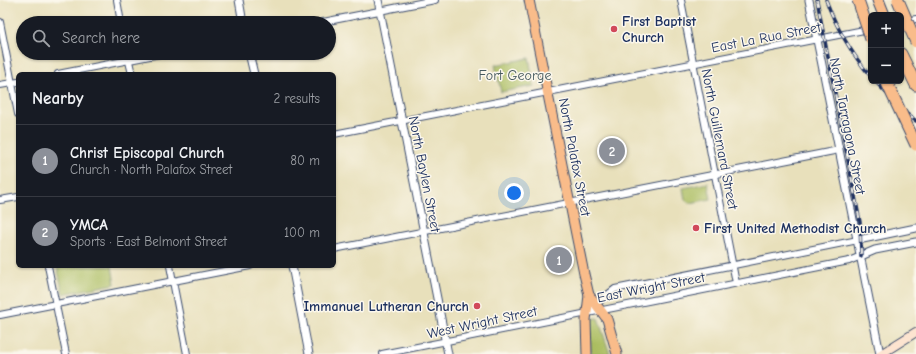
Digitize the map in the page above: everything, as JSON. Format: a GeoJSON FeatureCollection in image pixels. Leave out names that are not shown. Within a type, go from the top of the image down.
{"type":"FeatureCollection","features":[{"type":"Feature","properties":{"kind":"highway"},"geometry":{"type":"LineString","coordinates":[[858,0],[868,30]]}},
{"type":"Feature","properties":{"kind":"highway"},"geometry":{"type":"LineString","coordinates":[[878,0],[883,12]]}},
{"type":"Feature","properties":{"kind":"highway"},"geometry":{"type":"LineString","coordinates":[[898,0],[916,42]]}},
{"type":"Feature","properties":{"kind":"highway"},"geometry":{"type":"LineString","coordinates":[[903,0],[916,25]]}},
{"type":"Feature","properties":{"kind":"highway"},"geometry":{"type":"LineString","coordinates":[[904,60],[916,85]]}},
{"type":"Feature","properties":{"kind":"highway"},"geometry":{"type":"LineString","coordinates":[[887,84],[916,145]]}},
{"type":"Feature","properties":{"kind":"main road","name":"North Palafox Street"},"geometry":{"type":"LineString","coordinates":[[529,0],[589,295],[586,312],[587,354]]}},
{"type":"Feature","properties":{"kind":"main road","name":"North Palafox Street"},"geometry":{"type":"LineString","coordinates":[[589,295],[607,319],[617,354]]}},
{"type":"Feature","properties":{"kind":"main road"},"geometry":{"type":"LineString","coordinates":[[881,354],[916,332]]}},
{"type":"Feature","properties":{"kind":"street"},"geometry":{"type":"LineString","coordinates":[[117,0],[120,16]]}},
{"type":"Feature","properties":{"kind":"street"},"geometry":{"type":"LineString","coordinates":[[239,0],[242,16]]}},
{"type":"Feature","properties":{"kind":"street","name":"North Baylen Street"},"geometry":{"type":"LineString","coordinates":[[378,0],[448,354]]}},
{"type":"Feature","properties":{"kind":"street"},"geometry":{"type":"LineString","coordinates":[[336,20],[435,0]]}},
{"type":"Feature","properties":{"kind":"street","name":"North Guillemard Street"},"geometry":{"type":"LineString","coordinates":[[681,0],[736,283]]}},
{"type":"Feature","properties":{"kind":"street","name":"North Tarragona Street"},"geometry":{"type":"LineString","coordinates":[[809,0],[881,354]]}},
{"type":"Feature","properties":{"kind":"street"},"geometry":{"type":"LineString","coordinates":[[904,21],[916,19]]}},
{"type":"Feature","properties":{"kind":"street"},"geometry":{"type":"LineString","coordinates":[[0,22],[15,82],[16,93]]}},
{"type":"Feature","properties":{"kind":"street","name":"East La Rua Street"},"geometry":{"type":"LineString","coordinates":[[336,134],[868,30]]}},
{"type":"Feature","properties":{"kind":"street"},"geometry":{"type":"LineString","coordinates":[[68,72],[129,60],[132,72]]}},
{"type":"Feature","properties":{"kind":"street"},"geometry":{"type":"LineString","coordinates":[[251,60],[254,72]]}},
{"type":"Feature","properties":{"kind":"street"},"geometry":{"type":"LineString","coordinates":[[0,85],[15,82]]}},
{"type":"Feature","properties":{"kind":"street"},"geometry":{"type":"LineString","coordinates":[[336,249],[839,150]]}},
{"type":"Feature","properties":{"kind":"street"},"geometry":{"type":"LineString","coordinates":[[0,200],[16,197]]}},
{"type":"Feature","properties":{"kind":"street","name":"East Wright Street"},"geometry":{"type":"LineString","coordinates":[[598,307],[615,289],[916,228]]}},
{"type":"Feature","properties":{"kind":"street","name":"East Wright Street"},"geometry":{"type":"LineString","coordinates":[[586,312],[598,307],[736,283],[848,261],[875,250],[916,242]]}},
{"type":"Feature","properties":{"kind":"street"},"geometry":{"type":"LineString","coordinates":[[48,268],[66,354]]}},
{"type":"Feature","properties":{"kind":"street"},"geometry":{"type":"LineString","coordinates":[[170,268],[187,354]]}},
{"type":"Feature","properties":{"kind":"street"},"geometry":{"type":"LineString","coordinates":[[0,315],[240,268]]}},
{"type":"Feature","properties":{"kind":"street"},"geometry":{"type":"LineString","coordinates":[[292,268],[310,354]]}},
{"type":"Feature","properties":{"kind":"street","name":"West Wright Street"},"geometry":{"type":"LineString","coordinates":[[382,354],[586,312]]}},
{"type":"Feature","properties":{"kind":"green space","name":"Fort George"},"geometry":{"type":"Polygon","coordinates":[[[529,58],[534,86],[501,92],[495,65],[529,58]]]}},
{"type":"Feature","properties":{"kind":"green space"},"geometry":{"type":"Polygon","coordinates":[[[708,183],[711,199],[690,203],[685,200],[683,188],[708,183]]]}},
{"type":"Feature","properties":{"kind":"green space"},"geometry":{"type":"Polygon","coordinates":[[[57,268],[112,268],[115,284],[63,294],[57,268]]]}},
{"type":"Feature","properties":{"kind":"green space"},"geometry":{"type":"Polygon","coordinates":[[[598,318],[610,354],[591,354],[590,319],[598,318]]]}},
{"type":"Feature","properties":{"kind":"railway"},"geometry":{"type":"LineString","coordinates":[[817,0],[860,222],[861,256]]}},
{"type":"Feature","properties":{"kind":"railway"},"geometry":{"type":"LineString","coordinates":[[826,0],[845,40],[868,73]]}},
{"type":"Feature","properties":{"kind":"railway"},"geometry":{"type":"LineString","coordinates":[[878,84],[903,111],[916,121]]}},
{"type":"Feature","properties":{"kind":"place","name":"First Baptist Church"},"geometry":{"type":"Point","coordinates":[614,29]}},
{"type":"Feature","properties":{"kind":"place","name":"YMCA"},"geometry":{"type":"Point","coordinates":[612,151]}},
{"type":"Feature","properties":{"kind":"place","name":"First United Methodist Church"},"geometry":{"type":"Point","coordinates":[696,228]}},
{"type":"Feature","properties":{"kind":"place","name":"Christ Episcopal Church"},"geometry":{"type":"Point","coordinates":[559,260]}},
{"type":"Feature","properties":{"kind":"place","name":"Immanuel Lutheran Church"},"geometry":{"type":"Point","coordinates":[477,306]}}]}
